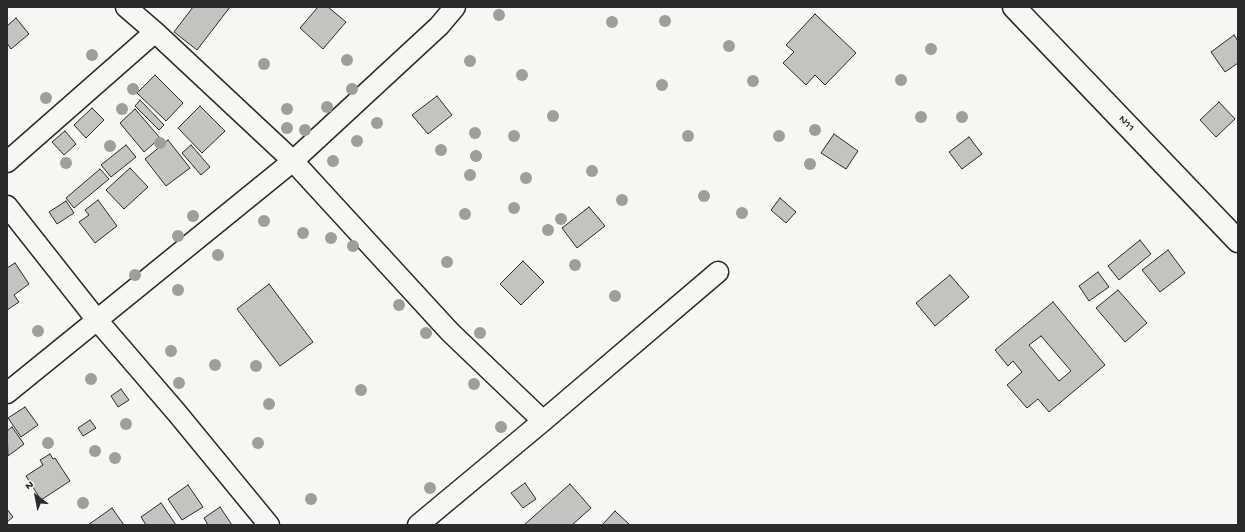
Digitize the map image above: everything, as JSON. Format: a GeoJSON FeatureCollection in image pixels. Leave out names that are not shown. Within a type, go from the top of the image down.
{"type":"FeatureCollection","features":[{"type":"Feature","properties":{"kind":"main road","name":"N11"},"geometry":{"type":"LineString","coordinates":[[1014,7],[1238,241]]}},
{"type":"Feature","properties":{"kind":"street"},"geometry":{"type":"LineString","coordinates":[[126,7],[293,160],[450,332],[543,421]]}},
{"type":"Feature","properties":{"kind":"street"},"geometry":{"type":"LineString","coordinates":[[7,393],[293,160],[439,26],[455,7]]}},
{"type":"Feature","properties":{"kind":"street"},"geometry":{"type":"LineString","coordinates":[[7,162],[155,32]]}},
{"type":"Feature","properties":{"kind":"street"},"geometry":{"type":"LineString","coordinates":[[7,206],[97,320],[177,413],[269,525]]}},
{"type":"Feature","properties":{"kind":"street"},"geometry":{"type":"LineString","coordinates":[[418,525],[718,272]]}},
{"type":"Feature","properties":{"kind":"building"},"geometry":{"type":"Polygon","coordinates":[[[193,7],[230,7],[197,50],[174,32],[193,7]]]}},
{"type":"Feature","properties":{"kind":"building"},"geometry":{"type":"Polygon","coordinates":[[[318,7],[328,7],[346,22],[323,49],[300,28],[318,7]]]}},
{"type":"Feature","properties":{"kind":"building"},"geometry":{"type":"Polygon","coordinates":[[[815,14],[856,53],[825,85],[815,75],[806,85],[783,63],[794,52],[786,45],[815,14]]]}},
{"type":"Feature","properties":{"kind":"building"},"geometry":{"type":"Polygon","coordinates":[[[16,18],[29,34],[11,49],[7,43],[7,26],[16,18]]]}},
{"type":"Feature","properties":{"kind":"building"},"geometry":{"type":"Polygon","coordinates":[[[1234,35],[1238,41],[1238,63],[1225,72],[1211,52],[1234,35]]]}},
{"type":"Feature","properties":{"kind":"building"},"geometry":{"type":"Polygon","coordinates":[[[155,75],[183,103],[166,121],[137,93],[155,75]]]}},
{"type":"Feature","properties":{"kind":"building"},"geometry":{"type":"Polygon","coordinates":[[[437,96],[452,115],[428,134],[412,115],[437,96]]]}},
{"type":"Feature","properties":{"kind":"building"},"geometry":{"type":"Polygon","coordinates":[[[140,100],[164,125],[159,130],[135,106],[140,100]]]}},
{"type":"Feature","properties":{"kind":"building"},"geometry":{"type":"Polygon","coordinates":[[[1219,102],[1235,119],[1216,137],[1200,120],[1219,102]]]}},
{"type":"Feature","properties":{"kind":"building"},"geometry":{"type":"Polygon","coordinates":[[[200,106],[225,131],[202,153],[178,128],[200,106]]]}},
{"type":"Feature","properties":{"kind":"building"},"geometry":{"type":"Polygon","coordinates":[[[92,108],[104,120],[86,138],[74,125],[92,108]]]}},
{"type":"Feature","properties":{"kind":"building"},"geometry":{"type":"Polygon","coordinates":[[[135,109],[160,138],[144,152],[120,123],[135,109]]]}},
{"type":"Feature","properties":{"kind":"building"},"geometry":{"type":"Polygon","coordinates":[[[65,131],[76,144],[64,155],[52,142],[65,131]]]}},
{"type":"Feature","properties":{"kind":"building"},"geometry":{"type":"Polygon","coordinates":[[[834,134],[858,151],[846,169],[821,153],[834,134]]]}},
{"type":"Feature","properties":{"kind":"building"},"geometry":{"type":"Polygon","coordinates":[[[969,137],[982,154],[962,169],[949,152],[969,137]]]}},
{"type":"Feature","properties":{"kind":"building"},"geometry":{"type":"Polygon","coordinates":[[[168,140],[190,168],[166,186],[145,159],[168,140]]]}},
{"type":"Feature","properties":{"kind":"building"},"geometry":{"type":"Polygon","coordinates":[[[126,145],[136,157],[111,177],[101,165],[126,145]]]}},
{"type":"Feature","properties":{"kind":"building"},"geometry":{"type":"Polygon","coordinates":[[[191,145],[210,167],[201,175],[182,153],[191,145]]]}},
{"type":"Feature","properties":{"kind":"building"},"geometry":{"type":"Polygon","coordinates":[[[130,168],[148,187],[124,209],[106,190],[130,168]]]}},
{"type":"Feature","properties":{"kind":"building"},"geometry":{"type":"Polygon","coordinates":[[[100,169],[109,179],[74,208],[66,198],[100,169]]]}},
{"type":"Feature","properties":{"kind":"building"},"geometry":{"type":"Polygon","coordinates":[[[780,198],[796,212],[786,223],[771,210],[780,198]]]}},
{"type":"Feature","properties":{"kind":"building"},"geometry":{"type":"Polygon","coordinates":[[[98,200],[117,226],[95,243],[79,222],[89,215],[85,210],[98,200]]]}},
{"type":"Feature","properties":{"kind":"building"},"geometry":{"type":"Polygon","coordinates":[[[66,201],[74,213],[57,224],[49,212],[66,201]]]}},
{"type":"Feature","properties":{"kind":"building"},"geometry":{"type":"Polygon","coordinates":[[[589,207],[605,226],[577,248],[562,228],[589,207]]]}},
{"type":"Feature","properties":{"kind":"building"},"geometry":{"type":"Polygon","coordinates":[[[1140,240],[1151,254],[1119,280],[1108,266],[1140,240]]]}},
{"type":"Feature","properties":{"kind":"building"},"geometry":{"type":"Polygon","coordinates":[[[1168,250],[1185,273],[1160,292],[1142,270],[1168,250]]]}},
{"type":"Feature","properties":{"kind":"building"},"geometry":{"type":"Polygon","coordinates":[[[523,261],[544,282],[521,305],[500,284],[523,261]]]}},
{"type":"Feature","properties":{"kind":"building"},"geometry":{"type":"Polygon","coordinates":[[[15,263],[29,284],[14,295],[19,302],[7,310],[7,268],[15,263]]]}},
{"type":"Feature","properties":{"kind":"building"},"geometry":{"type":"Polygon","coordinates":[[[1098,272],[1109,287],[1089,301],[1079,286],[1098,272]]]}},
{"type":"Feature","properties":{"kind":"building"},"geometry":{"type":"Polygon","coordinates":[[[950,275],[969,297],[935,326],[916,303],[950,275]]]}},
{"type":"Feature","properties":{"kind":"building"},"geometry":{"type":"Polygon","coordinates":[[[269,284],[313,342],[280,366],[237,309],[269,284]]]}},
{"type":"Feature","properties":{"kind":"building"},"geometry":{"type":"Polygon","coordinates":[[[1118,290],[1147,323],[1125,342],[1096,308],[1118,290]]]}},
{"type":"Feature","properties":{"kind":"building"},"geometry":{"type":"Polygon","coordinates":[[[1053,302],[1105,365],[1049,412],[1038,399],[1027,408],[1007,385],[1022,372],[1013,361],[1008,366],[995,350],[1053,302]],[[1041,336],[1029,345],[1059,381],[1071,371],[1041,336]]]}},
{"type":"Feature","properties":{"kind":"building"},"geometry":{"type":"Polygon","coordinates":[[[121,389],[129,400],[118,407],[111,396],[121,389]]]}},
{"type":"Feature","properties":{"kind":"building"},"geometry":{"type":"Polygon","coordinates":[[[25,407],[38,425],[21,437],[8,418],[25,407]]]}},
{"type":"Feature","properties":{"kind":"building"},"geometry":{"type":"Polygon","coordinates":[[[90,420],[96,428],[83,436],[78,428],[90,420]]]}},
{"type":"Feature","properties":{"kind":"building"},"geometry":{"type":"Polygon","coordinates":[[[12,427],[24,444],[8,456],[7,431],[12,427]]]}},
{"type":"Feature","properties":{"kind":"building"},"geometry":{"type":"Polygon","coordinates":[[[50,454],[53,459],[55,458],[70,481],[41,500],[26,476],[43,465],[40,460],[50,454]]]}},
{"type":"Feature","properties":{"kind":"building"},"geometry":{"type":"Polygon","coordinates":[[[525,483],[536,499],[523,508],[511,493],[525,483]]]}},
{"type":"Feature","properties":{"kind":"building"},"geometry":{"type":"Polygon","coordinates":[[[570,484],[591,508],[572,525],[524,525],[570,484]]]}},
{"type":"Feature","properties":{"kind":"building"},"geometry":{"type":"Polygon","coordinates":[[[188,485],[203,507],[182,520],[168,499],[188,485]]]}},
{"type":"Feature","properties":{"kind":"building"},"geometry":{"type":"Polygon","coordinates":[[[161,503],[176,525],[146,525],[141,517],[161,503]]]}},
{"type":"Feature","properties":{"kind":"building"},"geometry":{"type":"Polygon","coordinates":[[[220,507],[232,525],[208,525],[204,518],[220,507]]]}},
{"type":"Feature","properties":{"kind":"building"},"geometry":{"type":"Polygon","coordinates":[[[112,508],[124,525],[88,525],[112,508]]]}},
{"type":"Feature","properties":{"kind":"building"},"geometry":{"type":"Polygon","coordinates":[[[7,509],[13,517],[7,522],[7,509]]]}},
{"type":"Feature","properties":{"kind":"building"},"geometry":{"type":"Polygon","coordinates":[[[615,511],[630,525],[602,525],[615,511]]]}}]}
